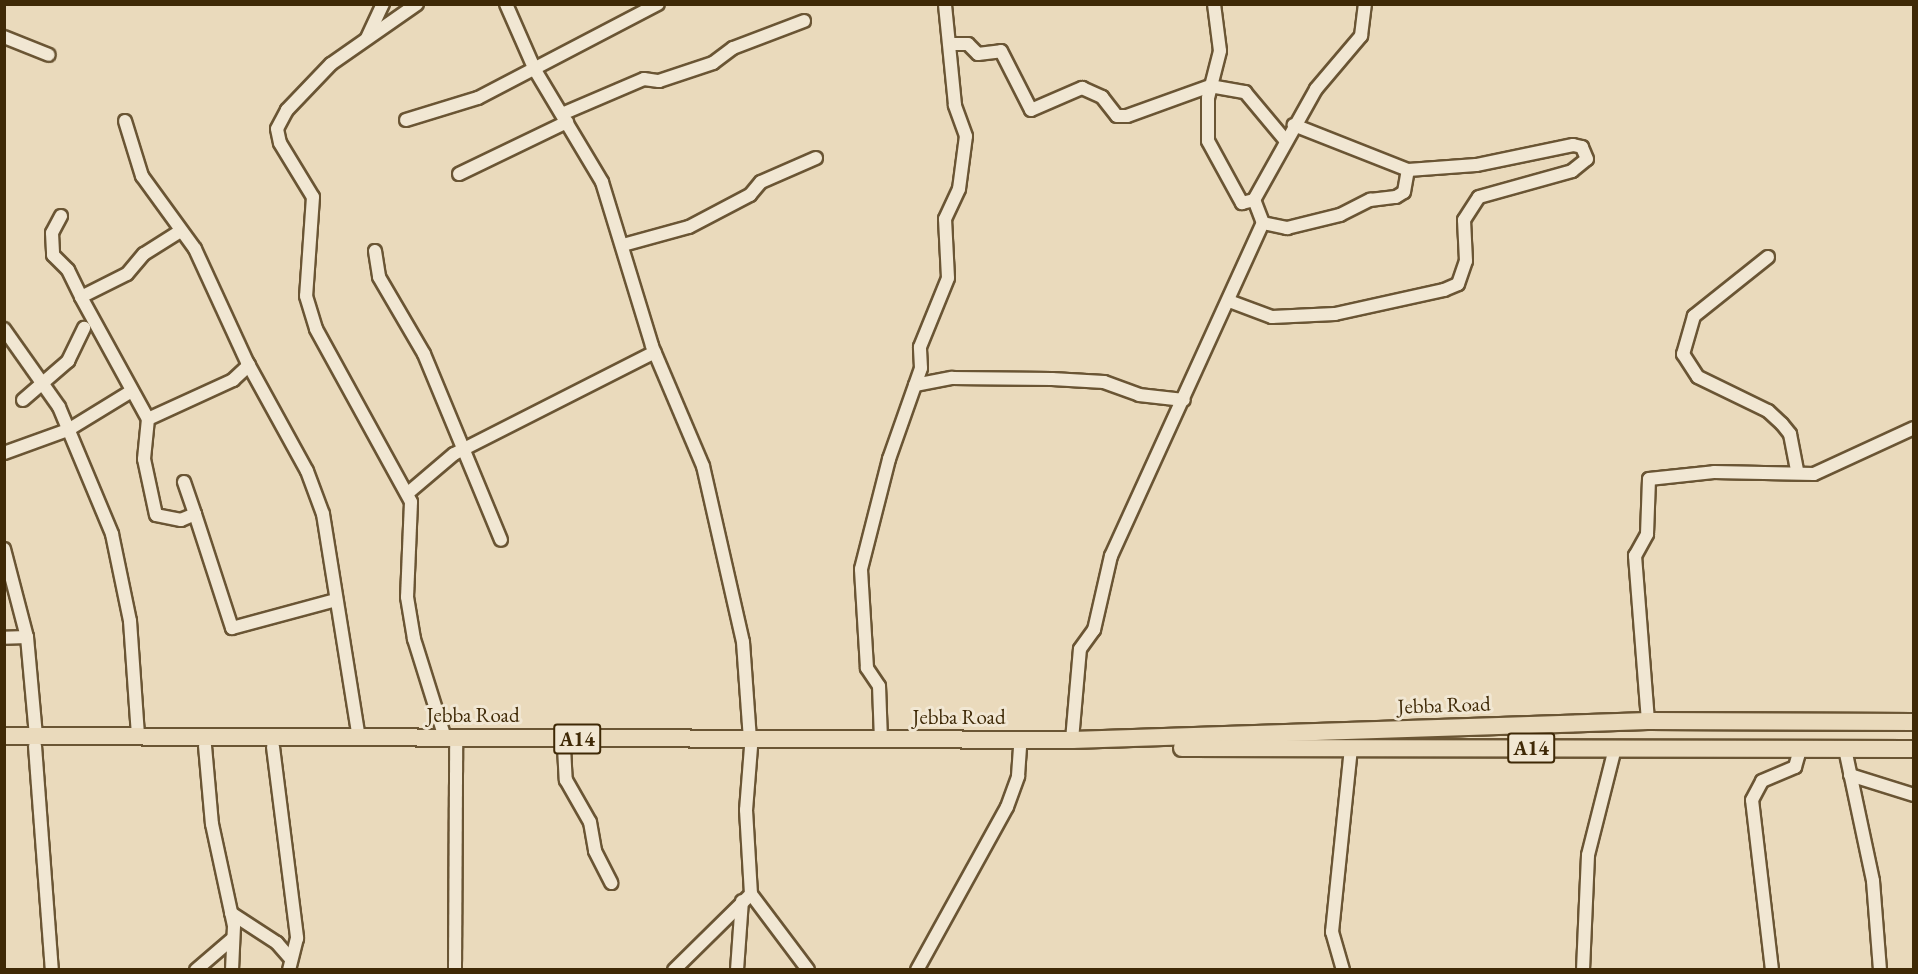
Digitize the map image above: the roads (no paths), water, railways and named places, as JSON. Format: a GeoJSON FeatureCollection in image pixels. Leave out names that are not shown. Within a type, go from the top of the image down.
{"type":"FeatureCollection","features":[{"type":"Feature","properties":{"kind":"highway","name":"Jebba Road"},"geometry":{"type":"LineString","coordinates":[[4,736],[35,741],[273,747],[450,742],[1020,747],[1149,744],[1648,721],[1914,722]]}},
{"type":"Feature","properties":{"kind":"highway","name":"Jebba Road"},"geometry":{"type":"LineString","coordinates":[[4,745],[35,741],[138,736],[359,738],[564,747],[881,740],[1072,740],[1351,749],[1914,749]]}},
{"type":"Feature","properties":{"kind":"street"},"geometry":{"type":"LineString","coordinates":[[368,38],[383,4]]}},
{"type":"Feature","properties":{"kind":"street"},"geometry":{"type":"LineString","coordinates":[[417,4],[331,64],[287,110],[278,129],[280,142],[313,197],[306,296],[316,329],[408,493],[407,597],[450,742],[455,969]]}},
{"type":"Feature","properties":{"kind":"street"},"geometry":{"type":"LineString","coordinates":[[506,4],[535,70],[602,182],[655,352],[703,466],[743,642],[751,743],[746,810],[746,898],[737,969]]}},
{"type":"Feature","properties":{"kind":"street"},"geometry":{"type":"LineString","coordinates":[[406,120],[478,98],[658,4]]}},
{"type":"Feature","properties":{"kind":"street"},"geometry":{"type":"LineString","coordinates":[[881,740],[879,686],[867,668],[861,569],[889,459],[915,385],[920,347],[948,278],[945,219],[959,189],[966,135],[955,105],[952,44],[945,4]]}},
{"type":"Feature","properties":{"kind":"street"},"geometry":{"type":"LineString","coordinates":[[1214,4],[1220,51],[1210,86],[1208,141],[1242,204],[1254,200],[1316,89],[1361,36],[1365,4]]}},
{"type":"Feature","properties":{"kind":"street"},"geometry":{"type":"LineString","coordinates":[[459,174],[644,79],[659,81],[713,63],[733,48],[804,21]]}},
{"type":"Feature","properties":{"kind":"street"},"geometry":{"type":"LineString","coordinates":[[4,37],[49,55]]}},
{"type":"Feature","properties":{"kind":"street"},"geometry":{"type":"LineString","coordinates":[[952,44],[968,44],[978,54],[1001,51],[1031,110],[1082,88],[1102,97],[1117,116],[1127,116],[1210,86],[1245,92],[1286,141]]}},
{"type":"Feature","properties":{"kind":"street"},"geometry":{"type":"LineString","coordinates":[[124,122],[142,176],[179,232],[195,249],[249,365],[308,471],[322,514],[359,738]]}},
{"type":"Feature","properties":{"kind":"street"},"geometry":{"type":"LineString","coordinates":[[1229,301],[1272,316],[1335,314],[1444,290],[1458,284],[1466,261],[1464,220],[1479,197],[1572,171],[1587,159],[1582,147],[1573,145],[1476,165],[1408,170],[1294,125]]}},
{"type":"Feature","properties":{"kind":"street"},"geometry":{"type":"LineString","coordinates":[[623,245],[689,227],[750,195],[761,182],[816,158]]}},
{"type":"Feature","properties":{"kind":"street"},"geometry":{"type":"LineString","coordinates":[[1263,223],[1287,228],[1340,215],[1370,200],[1396,197],[1404,192],[1408,170]]}},
{"type":"Feature","properties":{"kind":"street"},"geometry":{"type":"LineString","coordinates":[[1072,740],[1080,650],[1094,630],[1112,556],[1263,223],[1254,200]]}},
{"type":"Feature","properties":{"kind":"street"},"geometry":{"type":"LineString","coordinates":[[61,216],[52,233],[53,255],[68,270],[130,392],[148,419],[144,459],[156,515],[182,520],[195,514]]}},
{"type":"Feature","properties":{"kind":"street"},"geometry":{"type":"LineString","coordinates":[[81,297],[127,274],[144,254],[179,232]]}},
{"type":"Feature","properties":{"kind":"street"},"geometry":{"type":"LineString","coordinates":[[375,251],[379,277],[424,354],[461,450],[501,540]]}},
{"type":"Feature","properties":{"kind":"street"},"geometry":{"type":"LineString","coordinates":[[1768,257],[1694,316],[1683,354],[1698,377],[1768,411],[1782,424],[1790,434],[1797,471]]}},
{"type":"Feature","properties":{"kind":"street"},"geometry":{"type":"LineString","coordinates":[[23,400],[45,384],[68,361],[84,328]]}},
{"type":"Feature","properties":{"kind":"street"},"geometry":{"type":"LineString","coordinates":[[4,329],[45,384],[68,430],[118,559],[130,621],[138,736]]}},
{"type":"Feature","properties":{"kind":"street"},"geometry":{"type":"LineString","coordinates":[[408,493],[461,450],[655,352]]}},
{"type":"Feature","properties":{"kind":"street"},"geometry":{"type":"LineString","coordinates":[[148,419],[233,380],[249,365]]}},
{"type":"Feature","properties":{"kind":"street"},"geometry":{"type":"LineString","coordinates":[[915,385],[952,378],[1031,377],[1104,382],[1139,395],[1184,400]]}},
{"type":"Feature","properties":{"kind":"street"},"geometry":{"type":"LineString","coordinates":[[4,453],[68,430],[130,392]]}},
{"type":"Feature","properties":{"kind":"street"},"geometry":{"type":"LineString","coordinates":[[1648,721],[1635,556],[1647,534],[1649,479],[1797,471],[1814,474],[1914,429]]}},
{"type":"Feature","properties":{"kind":"street"},"geometry":{"type":"LineString","coordinates":[[184,482],[232,628],[336,600]]}},
{"type":"Feature","properties":{"kind":"street"},"geometry":{"type":"LineString","coordinates":[[4,549],[27,637],[51,969]]}},
{"type":"Feature","properties":{"kind":"street"},"geometry":{"type":"LineString","coordinates":[[4,638],[27,637]]}},
{"type":"Feature","properties":{"kind":"street"},"geometry":{"type":"LineString","coordinates":[[205,746],[212,824],[231,913],[232,969]]}},
{"type":"Feature","properties":{"kind":"street"},"geometry":{"type":"LineString","coordinates":[[273,747],[297,938],[290,964]]}},
{"type":"Feature","properties":{"kind":"street"},"geometry":{"type":"LineString","coordinates":[[564,747],[566,780],[591,822],[595,851],[611,883]]}},
{"type":"Feature","properties":{"kind":"street"},"geometry":{"type":"LineString","coordinates":[[917,969],[1007,807],[1018,776],[1020,747]]}},
{"type":"Feature","properties":{"kind":"street"},"geometry":{"type":"LineString","coordinates":[[1583,969],[1588,855],[1615,748]]}},
{"type":"Feature","properties":{"kind":"street"},"geometry":{"type":"LineString","coordinates":[[1845,748],[1879,918],[1880,969]]}},
{"type":"Feature","properties":{"kind":"street"},"geometry":{"type":"LineString","coordinates":[[1343,969],[1332,932],[1351,749]]}},
{"type":"Feature","properties":{"kind":"street"},"geometry":{"type":"LineString","coordinates":[[1772,969],[1752,800],[1762,781],[1795,766],[1800,749]]}},
{"type":"Feature","properties":{"kind":"street"},"geometry":{"type":"LineString","coordinates":[[1850,775],[1914,795]]}},
{"type":"Feature","properties":{"kind":"street"},"geometry":{"type":"LineString","coordinates":[[674,969],[746,898]]}},
{"type":"Feature","properties":{"kind":"street"},"geometry":{"type":"LineString","coordinates":[[746,898],[808,969]]}},
{"type":"Feature","properties":{"kind":"street"},"geometry":{"type":"LineString","coordinates":[[231,913],[277,943],[290,964]]}},
{"type":"Feature","properties":{"kind":"street"},"geometry":{"type":"LineString","coordinates":[[196,969],[232,939]]}}]}
